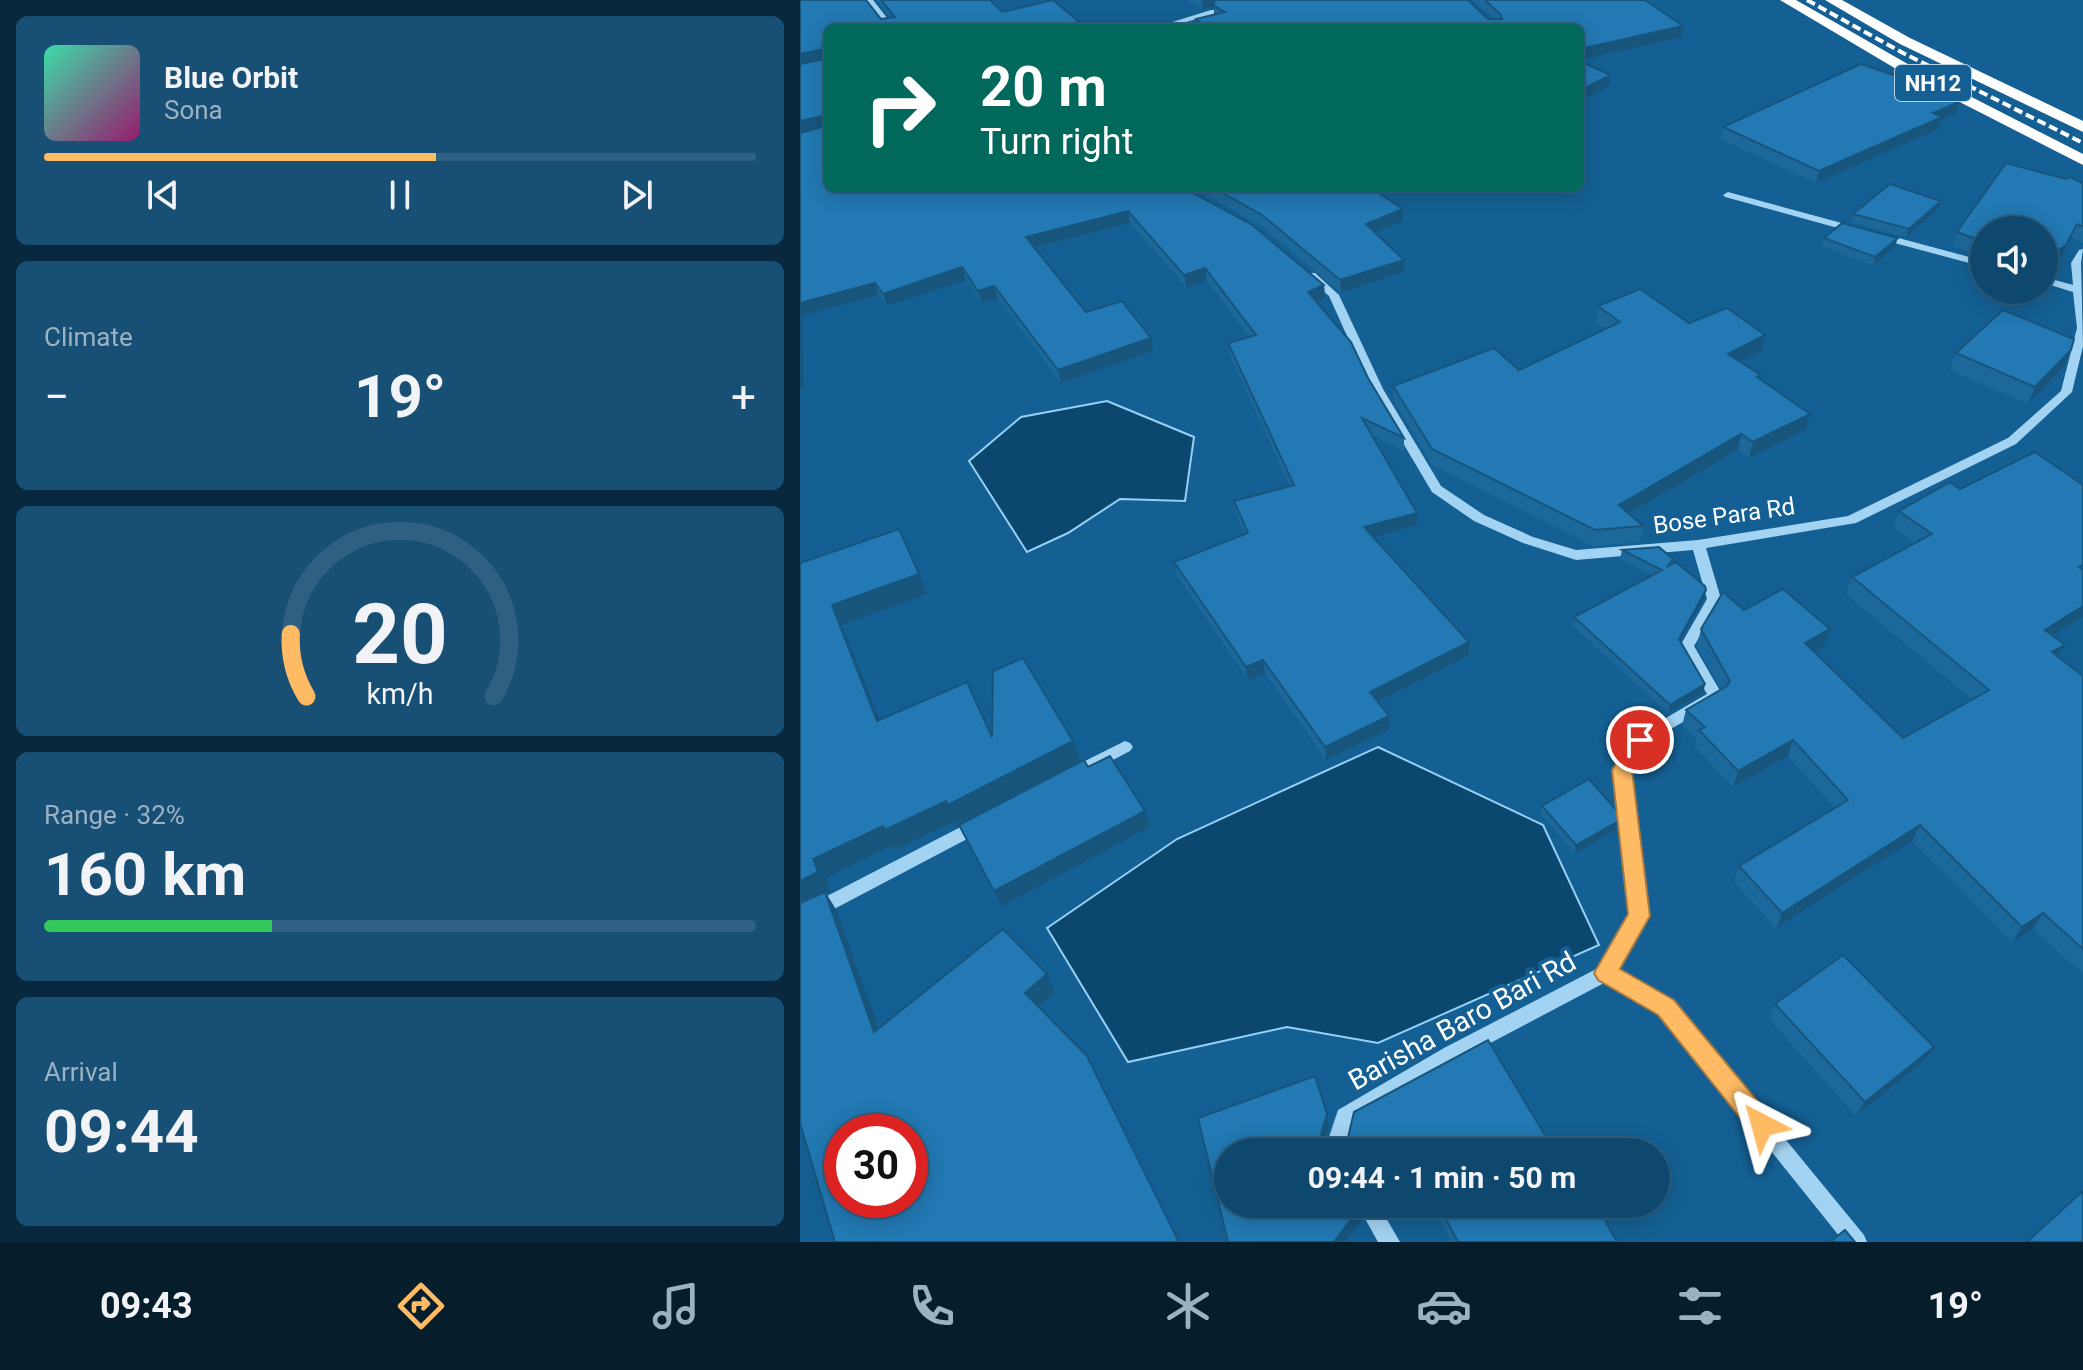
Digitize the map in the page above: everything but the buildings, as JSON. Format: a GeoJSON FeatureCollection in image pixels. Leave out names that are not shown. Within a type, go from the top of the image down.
{"type":"FeatureCollection","features":[{"type":"Feature","properties":{"kind":"highway","name":"NH12"},"geometry":{"type":"LineString","coordinates":[[1787,0],[1908,70],[2083,160]]}},
{"type":"Feature","properties":{"kind":"highway","name":"NH12"},"geometry":{"type":"LineString","coordinates":[[1832,0],[1905,41],[2083,127]]}},
{"type":"Feature","properties":{"kind":"street"},"geometry":{"type":"LineString","coordinates":[[869,0],[888,24]]}},
{"type":"Feature","properties":{"kind":"street"},"geometry":{"type":"LineString","coordinates":[[1170,24],[1211,12]]}},
{"type":"Feature","properties":{"kind":"street"},"geometry":{"type":"LineString","coordinates":[[1728,195],[1970,260]]}},
{"type":"Feature","properties":{"kind":"street","name":"Bose Para Rd"},"geometry":{"type":"LineString","coordinates":[[1302,268],[1334,295],[1377,389],[1436,489],[1479,518],[1528,540],[1576,555],[1698,545],[1851,520],[2012,441],[2066,392],[2082,328],[2076,263],[2083,252]]}},
{"type":"Feature","properties":{"kind":"street"},"geometry":{"type":"LineString","coordinates":[[2058,284],[2078,290]]}},
{"type":"Feature","properties":{"kind":"street"},"geometry":{"type":"LineString","coordinates":[[1606,973],[1639,916],[1622,770],[1640,740],[1716,696],[1687,646],[1714,599],[1698,545]]}},
{"type":"Feature","properties":{"kind":"street"},"geometry":{"type":"LineString","coordinates":[[1058,782],[1125,747]]}},
{"type":"Feature","properties":{"kind":"street"},"geometry":{"type":"LineString","coordinates":[[800,919],[990,818]]}},
{"type":"Feature","properties":{"kind":"street","name":"Barisha Baro Bari Rd"},"geometry":{"type":"LineString","coordinates":[[1338,1138],[1345,1117],[1451,1054],[1606,973],[1666,1007],[1857,1242]]}},
{"type":"Feature","properties":{"kind":"street"},"geometry":{"type":"LineString","coordinates":[[1375,1218],[1390,1242]]}},
{"type":"Feature","properties":{"kind":"water"},"geometry":{"type":"Polygon","coordinates":[[[1107,401],[1194,437],[1185,501],[1120,499],[1068,533],[1027,552],[969,461],[1021,417],[1107,401]]]}},
{"type":"Feature","properties":{"kind":"water"},"geometry":{"type":"Polygon","coordinates":[[[1378,747],[1543,825],[1599,945],[1378,1043],[1287,1027],[1128,1062],[1047,928],[1177,839],[1378,747]]]}},
{"type":"Feature","properties":{"kind":"railway"},"geometry":{"type":"LineString","coordinates":[[1807,0],[1903,53],[2083,143]]}},
{"type":"Feature","properties":{"kind":"railway"},"geometry":{"type":"LineString","coordinates":[[1968,72],[2083,129]]}},
{"type":"Feature","properties":{"kind":"route"},"geometry":{"type":"LineString","coordinates":[[1640,740],[1622,770],[1639,916],[1606,973],[1666,1007],[1762,1125]]}}]}
